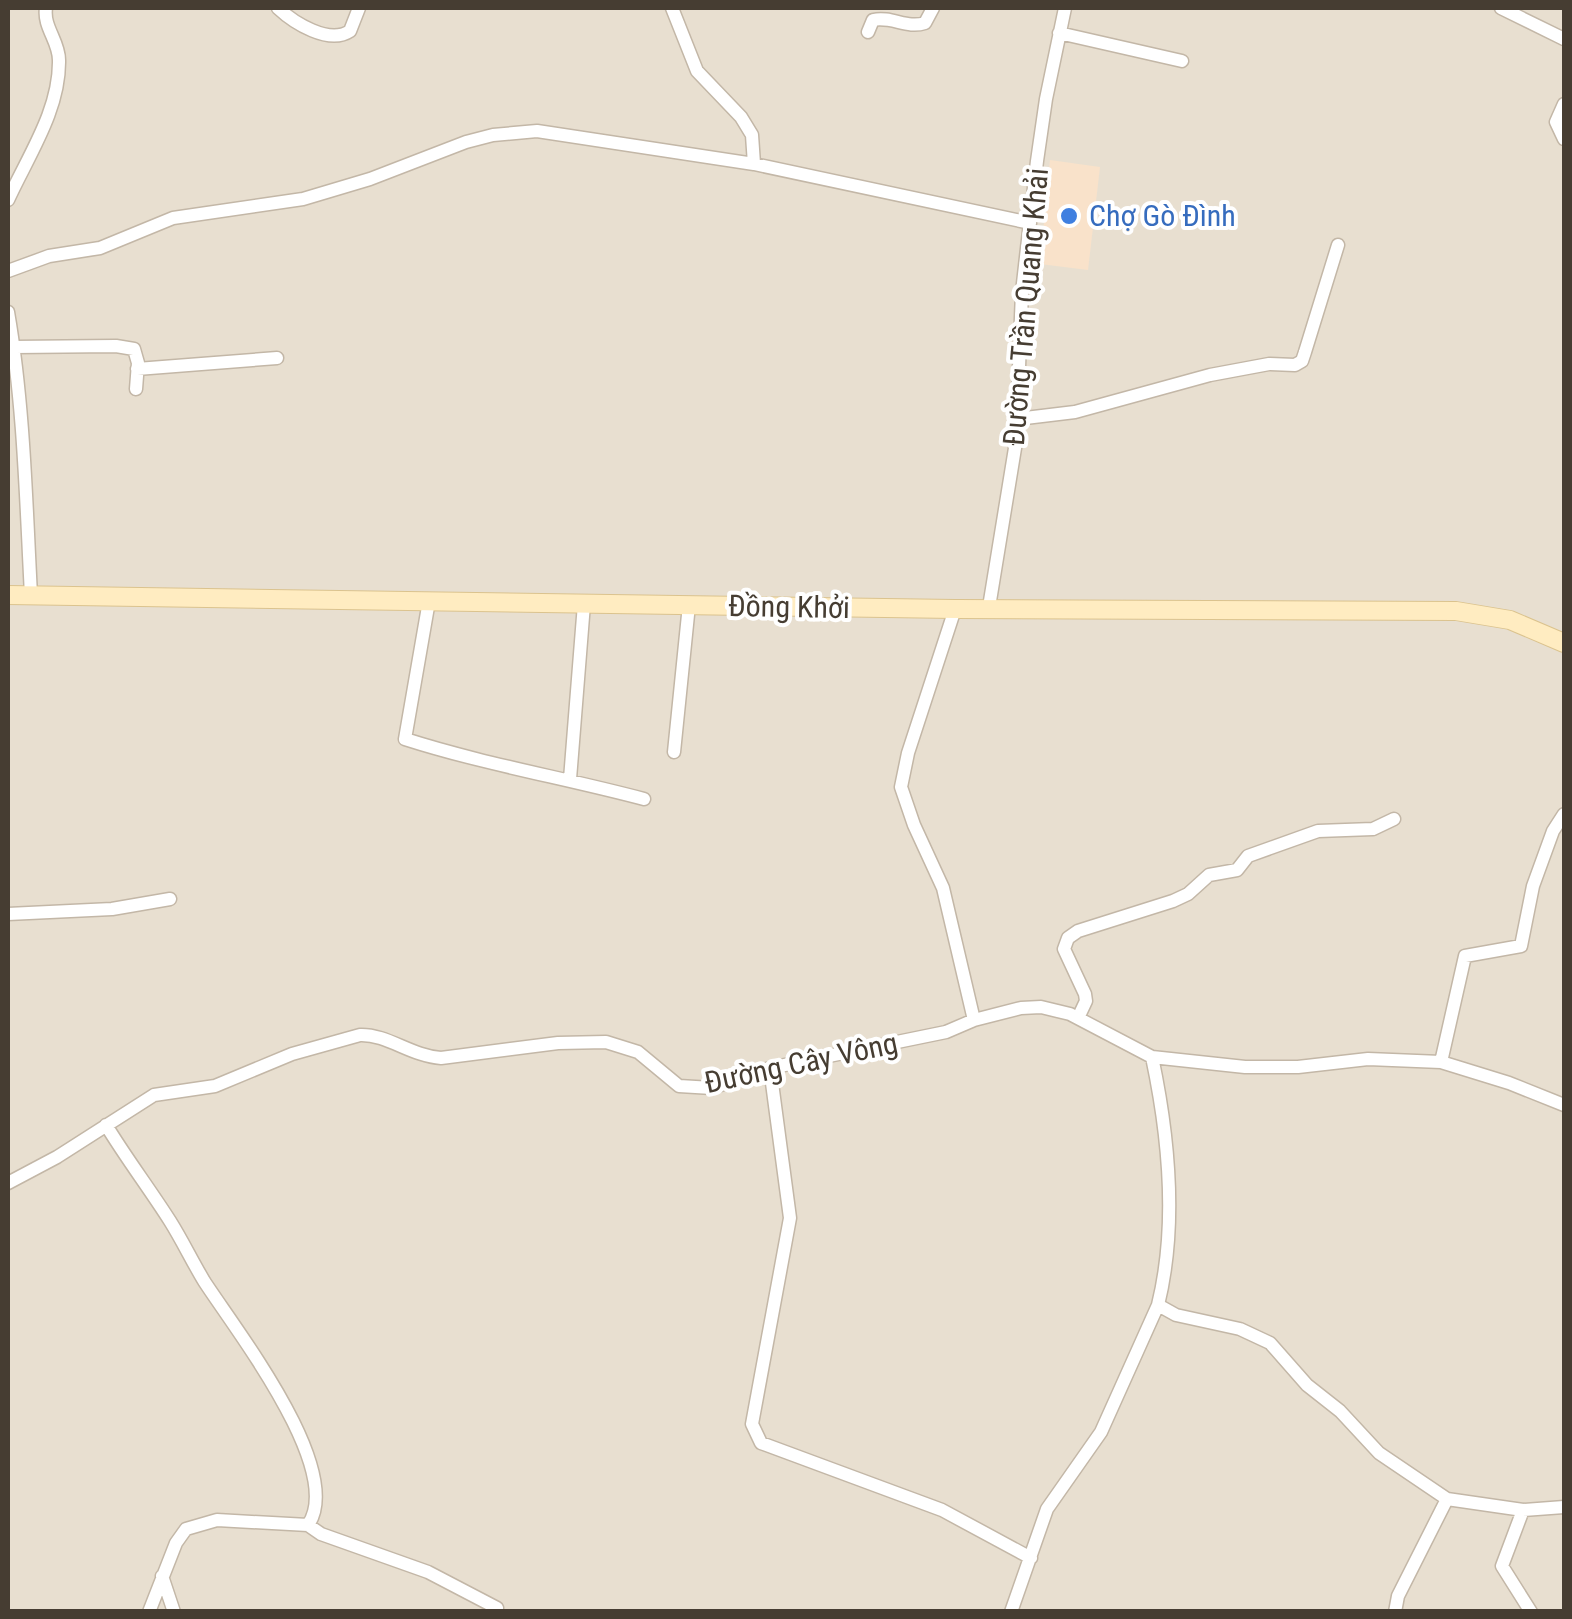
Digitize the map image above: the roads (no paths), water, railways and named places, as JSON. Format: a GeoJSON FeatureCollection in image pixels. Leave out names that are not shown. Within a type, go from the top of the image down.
{"type":"FeatureCollection","features":[{"type":"Feature","properties":{"kind":"main road","name":"Đồng Khởi"},"geometry":{"type":"LineString","coordinates":[[8,595],[954,609],[1456,611],[1510,620],[1564,644]]}},
{"type":"Feature","properties":{"kind":"street"},"geometry":{"type":"LineString","coordinates":[[8,200],[53,102],[59,58],[46,23],[46,8]]}},
{"type":"Feature","properties":{"kind":"street"},"geometry":{"type":"LineString","coordinates":[[278,8],[292,20],[340,36],[350,31],[359,8]]}},
{"type":"Feature","properties":{"kind":"street"},"geometry":{"type":"LineString","coordinates":[[672,8],[696,72],[731,105],[752,135],[754,164]]}},
{"type":"Feature","properties":{"kind":"street"},"geometry":{"type":"LineString","coordinates":[[868,32],[873,20],[880,18],[914,27],[925,23],[933,8]]}},
{"type":"Feature","properties":{"kind":"street","name":"Đường Trần Quang Khải"},"geometry":{"type":"LineString","coordinates":[[990,607],[1017,418],[1016,370],[1030,223],[1044,112],[1065,8]]}},
{"type":"Feature","properties":{"kind":"street"},"geometry":{"type":"LineString","coordinates":[[1501,8],[1564,39]]}},
{"type":"Feature","properties":{"kind":"street"},"geometry":{"type":"LineString","coordinates":[[1059,32],[1182,60]]}},
{"type":"Feature","properties":{"kind":"street"},"geometry":{"type":"LineString","coordinates":[[1564,104],[1556,122],[1564,140]]}},
{"type":"Feature","properties":{"kind":"street"},"geometry":{"type":"LineString","coordinates":[[8,271],[28,261],[100,248],[173,218],[334,191],[493,135],[537,131],[754,164],[1030,223]]}},
{"type":"Feature","properties":{"kind":"street"},"geometry":{"type":"LineString","coordinates":[[1017,418],[1074,412],[1210,374],[1269,364],[1295,365],[1305,352],[1338,245]]}},
{"type":"Feature","properties":{"kind":"street"},"geometry":{"type":"LineString","coordinates":[[8,312],[14,347],[31,595]]}},
{"type":"Feature","properties":{"kind":"street"},"geometry":{"type":"LineString","coordinates":[[14,347],[134,349],[136,389]]}},
{"type":"Feature","properties":{"kind":"street"},"geometry":{"type":"LineString","coordinates":[[137,368],[277,358]]}},
{"type":"Feature","properties":{"kind":"street"},"geometry":{"type":"LineString","coordinates":[[428,602],[405,739],[464,758],[570,779],[644,799]]}},
{"type":"Feature","properties":{"kind":"street"},"geometry":{"type":"LineString","coordinates":[[570,779],[584,604]]}},
{"type":"Feature","properties":{"kind":"street"},"geometry":{"type":"LineString","coordinates":[[674,752],[689,606]]}},
{"type":"Feature","properties":{"kind":"street"},"geometry":{"type":"LineString","coordinates":[[954,609],[901,786],[943,888],[974,1020]]}},
{"type":"Feature","properties":{"kind":"street"},"geometry":{"type":"LineString","coordinates":[[1441,1062],[1465,956],[1521,946],[1533,886],[1553,831],[1564,814]]}},
{"type":"Feature","properties":{"kind":"street"},"geometry":{"type":"LineString","coordinates":[[1078,1018],[1085,994],[1064,949],[1068,938],[1078,931],[1173,901],[1188,894],[1209,875],[1237,870],[1248,856],[1260,850],[1318,831],[1373,829],[1394,820]]}},
{"type":"Feature","properties":{"kind":"street"},"geometry":{"type":"LineString","coordinates":[[8,914],[112,910],[170,899]]}},
{"type":"Feature","properties":{"kind":"street","name":"Đường Cây Vông"},"geometry":{"type":"LineString","coordinates":[[8,1182],[57,1157],[154,1094],[216,1086],[292,1054],[360,1034],[372,1034],[422,1056],[441,1058],[558,1043],[606,1042],[638,1052],[679,1086],[712,1088],[770,1068],[931,1035],[1021,1008],[1041,1007],[1078,1018],[1152,1057],[1245,1068],[1368,1059],[1441,1062],[1564,1105]]}},
{"type":"Feature","properties":{"kind":"street"},"geometry":{"type":"LineString","coordinates":[[1011,1612],[1047,1509],[1101,1432],[1158,1305],[1164,1282],[1166,1129],[1152,1057]]}},
{"type":"Feature","properties":{"kind":"street"},"geometry":{"type":"LineString","coordinates":[[770,1068],[790,1218],[752,1424],[761,1442],[942,1510],[1032,1558]]}},
{"type":"Feature","properties":{"kind":"street"},"geometry":{"type":"LineString","coordinates":[[106,1125],[209,1288],[262,1362],[288,1410],[318,1497],[315,1515],[308,1525]]}},
{"type":"Feature","properties":{"kind":"street"},"geometry":{"type":"LineString","coordinates":[[1158,1305],[1176,1315],[1240,1328],[1270,1343],[1307,1386],[1340,1411],[1369,1443],[1447,1499],[1523,1510],[1564,1507]]}},
{"type":"Feature","properties":{"kind":"street"},"geometry":{"type":"LineString","coordinates":[[1395,1612],[1398,1596],[1447,1499]]}},
{"type":"Feature","properties":{"kind":"street"},"geometry":{"type":"LineString","coordinates":[[1523,1510],[1502,1566],[1531,1612]]}},
{"type":"Feature","properties":{"kind":"street"},"geometry":{"type":"LineString","coordinates":[[148,1612],[176,1544],[192,1526],[218,1520],[308,1525],[322,1534],[428,1572],[497,1608]]}},
{"type":"Feature","properties":{"kind":"street"},"geometry":{"type":"LineString","coordinates":[[162,1576],[174,1612]]}},
{"type":"Feature","properties":{"kind":"place","name":"Chợ Gò Đình"},"geometry":{"type":"Point","coordinates":[1069,216]}}]}
